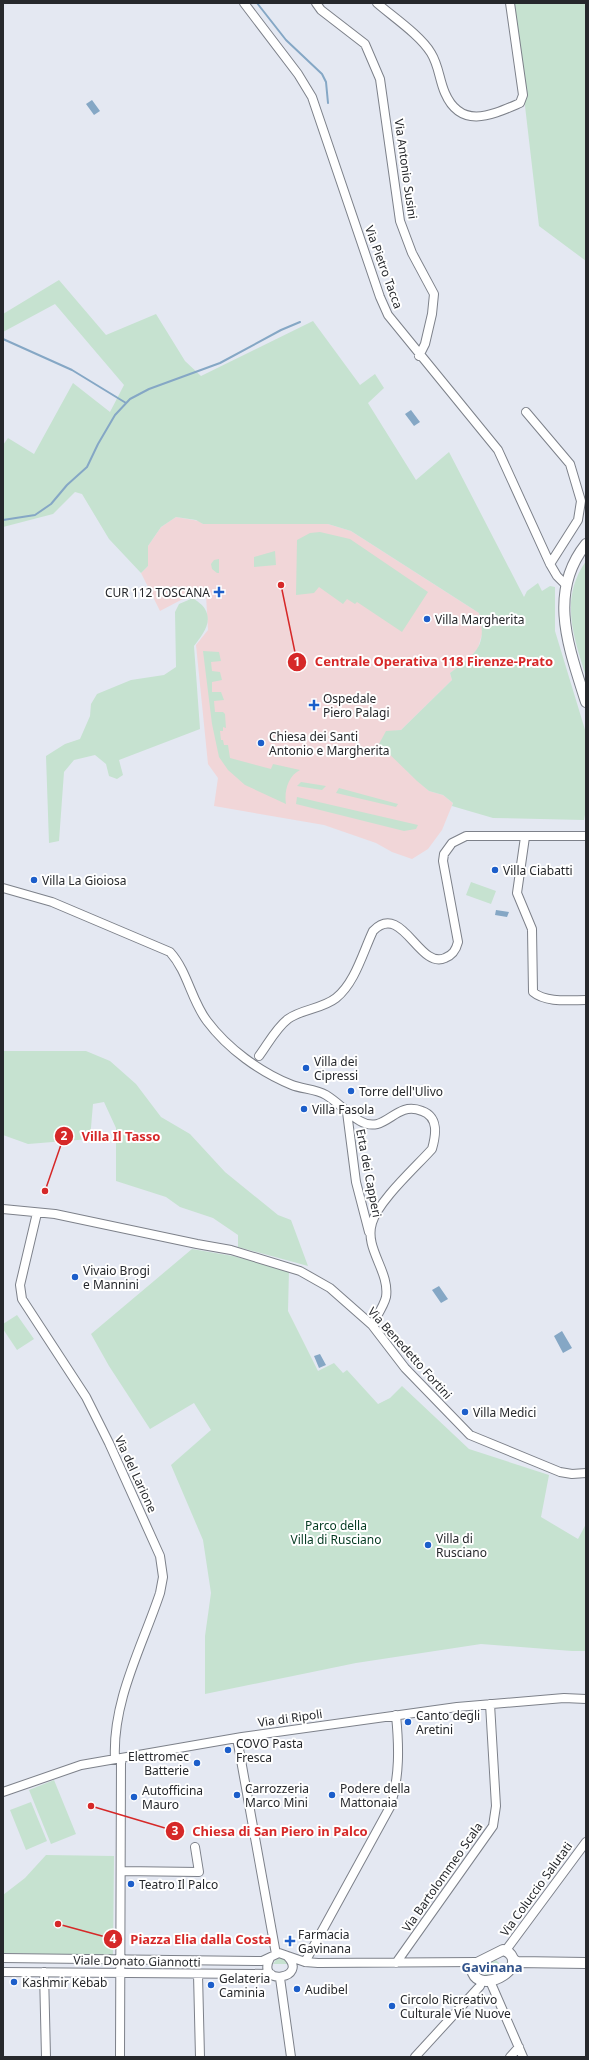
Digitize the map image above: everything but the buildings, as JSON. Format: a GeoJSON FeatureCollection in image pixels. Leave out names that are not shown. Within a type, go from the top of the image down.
{"type":"FeatureCollection","features":[{"type":"Feature","properties":{"kind":"main road"},"geometry":{"type":"LineString","coordinates":[[586,544],[573,562],[565,584],[564,610],[568,641],[586,702]]}},
{"type":"Feature","properties":{"kind":"main road"},"geometry":{"type":"LineString","coordinates":[[514,1960],[514,1965],[508,1972],[486,1981],[476,1978],[473,1973],[473,1967],[478,1962],[495,1953],[506,1950],[517,1962],[586,1964]]}},
{"type":"Feature","properties":{"kind":"street","name":"Via Pietro Tacca"},"geometry":{"type":"LineString","coordinates":[[244,3],[298,74],[312,97],[380,297],[392,323],[498,450],[550,564],[557,576],[565,584]]}},
{"type":"Feature","properties":{"kind":"street","name":"Via Antonio Susini"},"geometry":{"type":"LineString","coordinates":[[316,3],[321,10],[365,44],[380,79],[400,221],[412,253],[434,294],[432,314],[425,344],[419,356]]}},
{"type":"Feature","properties":{"kind":"street"},"geometry":{"type":"LineString","coordinates":[[377,3],[430,51],[438,65],[445,92],[452,107],[462,114],[472,116],[490,116],[520,103],[522,100],[523,96],[510,3]]}},
{"type":"Feature","properties":{"kind":"street"},"geometry":{"type":"LineString","coordinates":[[526,412],[570,464],[581,501],[578,520],[550,564]]}},
{"type":"Feature","properties":{"kind":"street"},"geometry":{"type":"LineString","coordinates":[[260,1056],[287,1020],[328,1004],[341,994],[348,984],[373,931],[378,927],[388,924],[400,928],[433,959],[441,960],[453,954],[458,942],[444,869],[444,854],[458,839],[466,836],[586,836]]}},
{"type":"Feature","properties":{"kind":"street"},"geometry":{"type":"LineString","coordinates":[[525,837],[517,893],[532,929],[533,992],[537,996],[546,999],[586,1000]]}},
{"type":"Feature","properties":{"kind":"street"},"geometry":{"type":"LineString","coordinates":[[3,888],[52,902],[170,952],[179,962],[207,1021],[220,1036],[267,1073],[293,1085],[325,1094],[361,1122],[374,1125],[384,1122],[404,1110],[416,1108],[428,1113],[436,1124],[436,1137],[432,1149],[378,1208],[372,1223],[370,1238]]}},
{"type":"Feature","properties":{"kind":"street","name":"Erta dei Capperi"},"geometry":{"type":"LineString","coordinates":[[347,1112],[356,1182],[370,1238],[386,1287],[386,1299],[372,1324]]}},
{"type":"Feature","properties":{"kind":"street","name":"Via Benedetto Fortini"},"geometry":{"type":"LineString","coordinates":[[3,1209],[55,1214],[196,1244],[232,1250],[300,1271],[330,1288],[372,1324],[405,1368],[470,1434],[560,1472],[572,1474],[586,1473]]}},
{"type":"Feature","properties":{"kind":"street","name":"Via del Larione"},"geometry":{"type":"LineString","coordinates":[[37,1212],[20,1285],[22,1299],[86,1397],[98,1419],[151,1532],[162,1567],[163,1577],[160,1593],[119,1709],[115,1737],[118,1759],[121,1871],[120,2057]]}},
{"type":"Feature","properties":{"kind":"street","name":"Via di Ripoli"},"geometry":{"type":"LineString","coordinates":[[3,1792],[73,1768],[237,1738],[396,1714],[490,1704],[564,1698],[586,1698]]}},
{"type":"Feature","properties":{"kind":"street","name":"Via Bartolommeo Scala"},"geometry":{"type":"LineString","coordinates":[[396,1963],[493,1826],[496,1806],[490,1704]]}},
{"type":"Feature","properties":{"kind":"street"},"geometry":{"type":"LineString","coordinates":[[305,1962],[390,1807],[394,1794],[398,1769],[396,1714]]}},
{"type":"Feature","properties":{"kind":"street"},"geometry":{"type":"LineString","coordinates":[[237,1738],[273,1956],[268,1967],[271,1974]]}},
{"type":"Feature","properties":{"kind":"street","name":"Via Coluccio Salutati"},"geometry":{"type":"LineString","coordinates":[[506,1950],[585,1846]]}},
{"type":"Feature","properties":{"kind":"street"},"geometry":{"type":"LineString","coordinates":[[121,1871],[199,1872],[195,1847]]}},
{"type":"Feature","properties":{"kind":"street"},"geometry":{"type":"LineString","coordinates":[[287,1955],[291,1960],[291,1969],[286,1976],[280,1978],[291,2057]]}},
{"type":"Feature","properties":{"kind":"street","name":"Viale Donato Giannotti"},"geometry":{"type":"LineString","coordinates":[[3,1958],[262,1961],[273,1956],[287,1955],[305,1962],[478,1962]]}},
{"type":"Feature","properties":{"kind":"street","name":"Viale Donato Giannotti"},"geometry":{"type":"LineString","coordinates":[[3,1972],[271,1974],[280,1978]]}},
{"type":"Feature","properties":{"kind":"street"},"geometry":{"type":"LineString","coordinates":[[44,1972],[46,2057]]}},
{"type":"Feature","properties":{"kind":"street"},"geometry":{"type":"LineString","coordinates":[[198,1974],[200,2057]]}},
{"type":"Feature","properties":{"kind":"street"},"geometry":{"type":"LineString","coordinates":[[415,2057],[486,1981],[523,2057]]}},
{"type":"Feature","properties":{"kind":"street"},"geometry":{"type":"LineString","coordinates":[[510,2057],[519,2047]]}},
{"type":"Feature","properties":{"kind":"shaded area","name":"Ospedale Piero Palagi"},"geometry":{"type":"Polygon","coordinates":[[[176,517],[199,521],[203,524],[328,524],[351,531],[479,613],[483,631],[478,648],[471,657],[450,673],[452,680],[401,730],[386,732],[407,771],[429,791],[443,795],[453,803],[442,830],[428,849],[412,859],[392,852],[376,843],[324,825],[214,806],[218,778],[208,764],[196,645],[208,630],[206,595],[198,591],[160,611],[141,573],[148,566],[148,546],[161,527],[176,517]]]}},
{"type":"Feature","properties":{"kind":"green space"},"geometry":{"type":"Polygon","coordinates":[[[513,3],[586,3],[586,261],[539,226],[513,3]]]}},
{"type":"Feature","properties":{"kind":"green space"},"geometry":{"type":"Polygon","coordinates":[[[59,280],[106,335],[156,314],[185,361],[201,376],[313,321],[360,385],[375,374],[384,388],[368,403],[416,480],[449,452],[524,597],[527,591],[538,583],[542,591],[550,586],[555,587],[555,631],[586,733],[586,809],[584,820],[493,818],[452,806],[453,803],[443,795],[429,791],[417,781],[379,744],[386,731],[401,730],[452,680],[450,673],[473,655],[477,649],[482,634],[481,625],[479,613],[351,531],[328,524],[203,524],[196,520],[176,517],[161,527],[148,546],[148,566],[141,573],[109,539],[82,494],[75,492],[53,514],[3,527],[3,445],[8,438],[34,454],[73,383],[110,412],[124,385],[55,304],[3,332],[3,314],[59,280]]]}},
{"type":"Feature","properties":{"kind":"green space"},"geometry":{"type":"Polygon","coordinates":[[[320,532],[350,539],[428,592],[402,632],[357,602],[355,604],[347,599],[343,604],[319,587],[314,593],[296,595],[297,540],[310,533],[320,532]]]}},
{"type":"Feature","properties":{"kind":"green space"},"geometry":{"type":"Polygon","coordinates":[[[275,551],[276,565],[254,567],[254,557],[275,551]]]}},
{"type":"Feature","properties":{"kind":"green space"},"geometry":{"type":"Polygon","coordinates":[[[219,559],[219,573],[217,573],[212,569],[211,564],[214,560],[219,559]]]}},
{"type":"Feature","properties":{"kind":"green space"},"geometry":{"type":"Polygon","coordinates":[[[586,561],[586,677],[574,633],[571,618],[571,604],[573,590],[578,575],[586,561]]]}},
{"type":"Feature","properties":{"kind":"green space"},"geometry":{"type":"Polygon","coordinates":[[[193,598],[204,608],[208,619],[206,629],[194,646],[200,729],[119,760],[123,775],[117,779],[109,776],[106,764],[95,755],[74,760],[64,772],[59,841],[49,843],[46,756],[65,744],[80,739],[90,716],[91,704],[97,694],[131,680],[164,675],[176,667],[175,612],[179,604],[193,598]]]}},
{"type":"Feature","properties":{"kind":"green space"},"geometry":{"type":"Polygon","coordinates":[[[203,651],[219,652],[221,661],[211,662],[212,671],[220,672],[222,680],[212,682],[212,692],[221,692],[224,700],[214,701],[215,712],[223,712],[225,714],[226,728],[223,727],[223,731],[220,731],[221,740],[223,740],[224,745],[228,745],[230,758],[271,769],[273,764],[300,770],[292,776],[288,784],[286,789],[286,804],[245,785],[228,770],[219,757],[212,724],[203,651]]]}},
{"type":"Feature","properties":{"kind":"green space"},"geometry":{"type":"Polygon","coordinates":[[[301,782],[326,786],[322,790],[297,786],[301,782]]]}},
{"type":"Feature","properties":{"kind":"green space"},"geometry":{"type":"Polygon","coordinates":[[[339,788],[398,804],[396,807],[336,793],[339,788]]]}},
{"type":"Feature","properties":{"kind":"green space"},"geometry":{"type":"Polygon","coordinates":[[[297,797],[418,825],[416,829],[404,831],[296,804],[297,797]]]}},
{"type":"Feature","properties":{"kind":"green space"},"geometry":{"type":"Polygon","coordinates":[[[471,882],[496,891],[491,904],[466,895],[471,882]]]}},
{"type":"Feature","properties":{"kind":"green space"},"geometry":{"type":"Polygon","coordinates":[[[3,1051],[86,1051],[110,1061],[136,1084],[161,1117],[190,1134],[225,1172],[278,1215],[291,1220],[308,1266],[238,1247],[238,1235],[213,1218],[180,1207],[166,1197],[116,1181],[116,1128],[104,1102],[93,1104],[90,1139],[28,1144],[3,1135],[3,1051]]]}},
{"type":"Feature","properties":{"kind":"green space","name":"Parco della Villa di Rusciano"},"geometry":{"type":"Polygon","coordinates":[[[192,1249],[233,1256],[289,1270],[288,1311],[318,1371],[334,1363],[343,1373],[347,1370],[378,1404],[390,1398],[402,1386],[469,1449],[549,1475],[541,1517],[578,1539],[586,1524],[586,1651],[481,1644],[356,1663],[205,1694],[205,1636],[211,1593],[203,1540],[171,1465],[211,1430],[194,1403],[150,1429],[109,1366],[91,1334],[192,1249]]]}},
{"type":"Feature","properties":{"kind":"green space"},"geometry":{"type":"Polygon","coordinates":[[[17,1315],[34,1339],[17,1350],[3,1329],[3,1324],[17,1315]]]}},
{"type":"Feature","properties":{"kind":"green space"},"geometry":{"type":"Polygon","coordinates":[[[54,1780],[76,1834],[51,1844],[29,1790],[54,1780]]]}},
{"type":"Feature","properties":{"kind":"green space"},"geometry":{"type":"Polygon","coordinates":[[[31,1802],[47,1841],[26,1850],[10,1810],[31,1802]]]}},
{"type":"Feature","properties":{"kind":"green space"},"geometry":{"type":"Polygon","coordinates":[[[46,1855],[114,1856],[113,1956],[3,1953],[3,1895],[25,1878],[46,1855]]]}},
{"type":"Feature","properties":{"kind":"green space"},"geometry":{"type":"Polygon","coordinates":[[[280,1958],[285,1960],[288,1964],[273,1964],[280,1958]]]}},
{"type":"Feature","properties":{"kind":"green space"},"geometry":{"type":"Polygon","coordinates":[[[496,1960],[501,1965],[499,1969],[487,1975],[484,1974],[483,1967],[496,1960]]]}},
{"type":"Feature","properties":{"kind":"water"},"geometry":{"type":"Polygon","coordinates":[[[92,100],[100,111],[94,115],[86,104],[92,100]]]}},
{"type":"Feature","properties":{"kind":"water"},"geometry":{"type":"Polygon","coordinates":[[[411,410],[420,422],[414,426],[405,414],[411,410]]]}},
{"type":"Feature","properties":{"kind":"water"},"geometry":{"type":"Polygon","coordinates":[[[496,910],[509,912],[507,917],[495,915],[496,910]]]}},
{"type":"Feature","properties":{"kind":"water"},"geometry":{"type":"Polygon","coordinates":[[[439,1286],[448,1299],[441,1303],[432,1290],[439,1286]]]}},
{"type":"Feature","properties":{"kind":"water"},"geometry":{"type":"Polygon","coordinates":[[[562,1331],[572,1348],[563,1353],[554,1336],[562,1331]]]}},
{"type":"Feature","properties":{"kind":"water"},"geometry":{"type":"Polygon","coordinates":[[[320,1354],[326,1365],[319,1368],[314,1356],[320,1354]]]}},
{"type":"Feature","properties":{"kind":"waterway"},"geometry":{"type":"LineString","coordinates":[[257,3],[286,40],[322,74],[326,82],[328,103]]}},
{"type":"Feature","properties":{"kind":"waterway"},"geometry":{"type":"LineString","coordinates":[[3,520],[35,515],[51,504],[67,485],[87,467],[98,444],[115,415],[130,399],[149,389],[220,363],[281,330],[300,322]]}},
{"type":"Feature","properties":{"kind":"waterway"},"geometry":{"type":"LineString","coordinates":[[3,339],[72,370],[126,403]]}},
{"type":"Feature","properties":{"kind":"place","name":"Centrale Operativa 118 Firenze-Prato"},"geometry":{"type":"Point","coordinates":[281,585]}},
{"type":"Feature","properties":{"kind":"place","name":"CUR 112 TOSCANA"},"geometry":{"type":"Point","coordinates":[219,592]}},
{"type":"Feature","properties":{"kind":"place","name":"Villa Margherita"},"geometry":{"type":"Point","coordinates":[427,619]}},
{"type":"Feature","properties":{"kind":"place","name":"Ospedale Piero Palagi"},"geometry":{"type":"Point","coordinates":[314,705]}},
{"type":"Feature","properties":{"kind":"place","name":"Chiesa dei Santi Antonio e Margherita"},"geometry":{"type":"Point","coordinates":[261,743]}},
{"type":"Feature","properties":{"kind":"place","name":"Villa Ciabatti"},"geometry":{"type":"Point","coordinates":[495,870]}},
{"type":"Feature","properties":{"kind":"place","name":"Villa La Gioiosa"},"geometry":{"type":"Point","coordinates":[34,880]}},
{"type":"Feature","properties":{"kind":"place","name":"Villa dei Cipressi"},"geometry":{"type":"Point","coordinates":[306,1068]}},
{"type":"Feature","properties":{"kind":"place","name":"Torre dell'Ulivo"},"geometry":{"type":"Point","coordinates":[351,1091]}},
{"type":"Feature","properties":{"kind":"place","name":"Villa Fasola"},"geometry":{"type":"Point","coordinates":[304,1109]}},
{"type":"Feature","properties":{"kind":"place","name":"Villa Il Tasso"},"geometry":{"type":"Point","coordinates":[45,1191]}},
{"type":"Feature","properties":{"kind":"place","name":"Vivaio Brogi e Mannini"},"geometry":{"type":"Point","coordinates":[75,1277]}},
{"type":"Feature","properties":{"kind":"place","name":"Villa Medici"},"geometry":{"type":"Point","coordinates":[465,1412]}},
{"type":"Feature","properties":{"kind":"place","name":"Villa di Rusciano"},"geometry":{"type":"Point","coordinates":[428,1545]}},
{"type":"Feature","properties":{"kind":"place","name":"Canto degli Aretini"},"geometry":{"type":"Point","coordinates":[408,1722]}},
{"type":"Feature","properties":{"kind":"place","name":"COVO Pasta Fresca"},"geometry":{"type":"Point","coordinates":[228,1750]}},
{"type":"Feature","properties":{"kind":"place","name":"Elettromec Batterie"},"geometry":{"type":"Point","coordinates":[197,1763]}},
{"type":"Feature","properties":{"kind":"place","name":"Carrozzeria Marco Mini"},"geometry":{"type":"Point","coordinates":[237,1795]}},
{"type":"Feature","properties":{"kind":"place","name":"Podere della Mattonaia"},"geometry":{"type":"Point","coordinates":[332,1795]}},
{"type":"Feature","properties":{"kind":"place","name":"Autofficina Mauro"},"geometry":{"type":"Point","coordinates":[134,1797]}},
{"type":"Feature","properties":{"kind":"place","name":"Chiesa di San Piero in Palco"},"geometry":{"type":"Point","coordinates":[91,1806]}},
{"type":"Feature","properties":{"kind":"place","name":"Teatro Il Palco"},"geometry":{"type":"Point","coordinates":[131,1884]}},
{"type":"Feature","properties":{"kind":"place","name":"Piazza Elia dalla Costa"},"geometry":{"type":"Point","coordinates":[58,1924]}},
{"type":"Feature","properties":{"kind":"place","name":"Farmacia Gavinana"},"geometry":{"type":"Point","coordinates":[290,1941]}},
{"type":"Feature","properties":{"kind":"place","name":"Kashmir Kebab"},"geometry":{"type":"Point","coordinates":[14,1982]}},
{"type":"Feature","properties":{"kind":"place","name":"Gelateria Caminia"},"geometry":{"type":"Point","coordinates":[211,1985]}},
{"type":"Feature","properties":{"kind":"place","name":"Audibel"},"geometry":{"type":"Point","coordinates":[297,1989]}},
{"type":"Feature","properties":{"kind":"place","name":"Circolo Ricreativo Culturale Vie Nuove"},"geometry":{"type":"Point","coordinates":[392,2006]}},
{"type":"Feature","properties":{"kind":"district","name":"Gavinana"},"geometry":{"type":"Point","coordinates":[492,1967]}}]}
